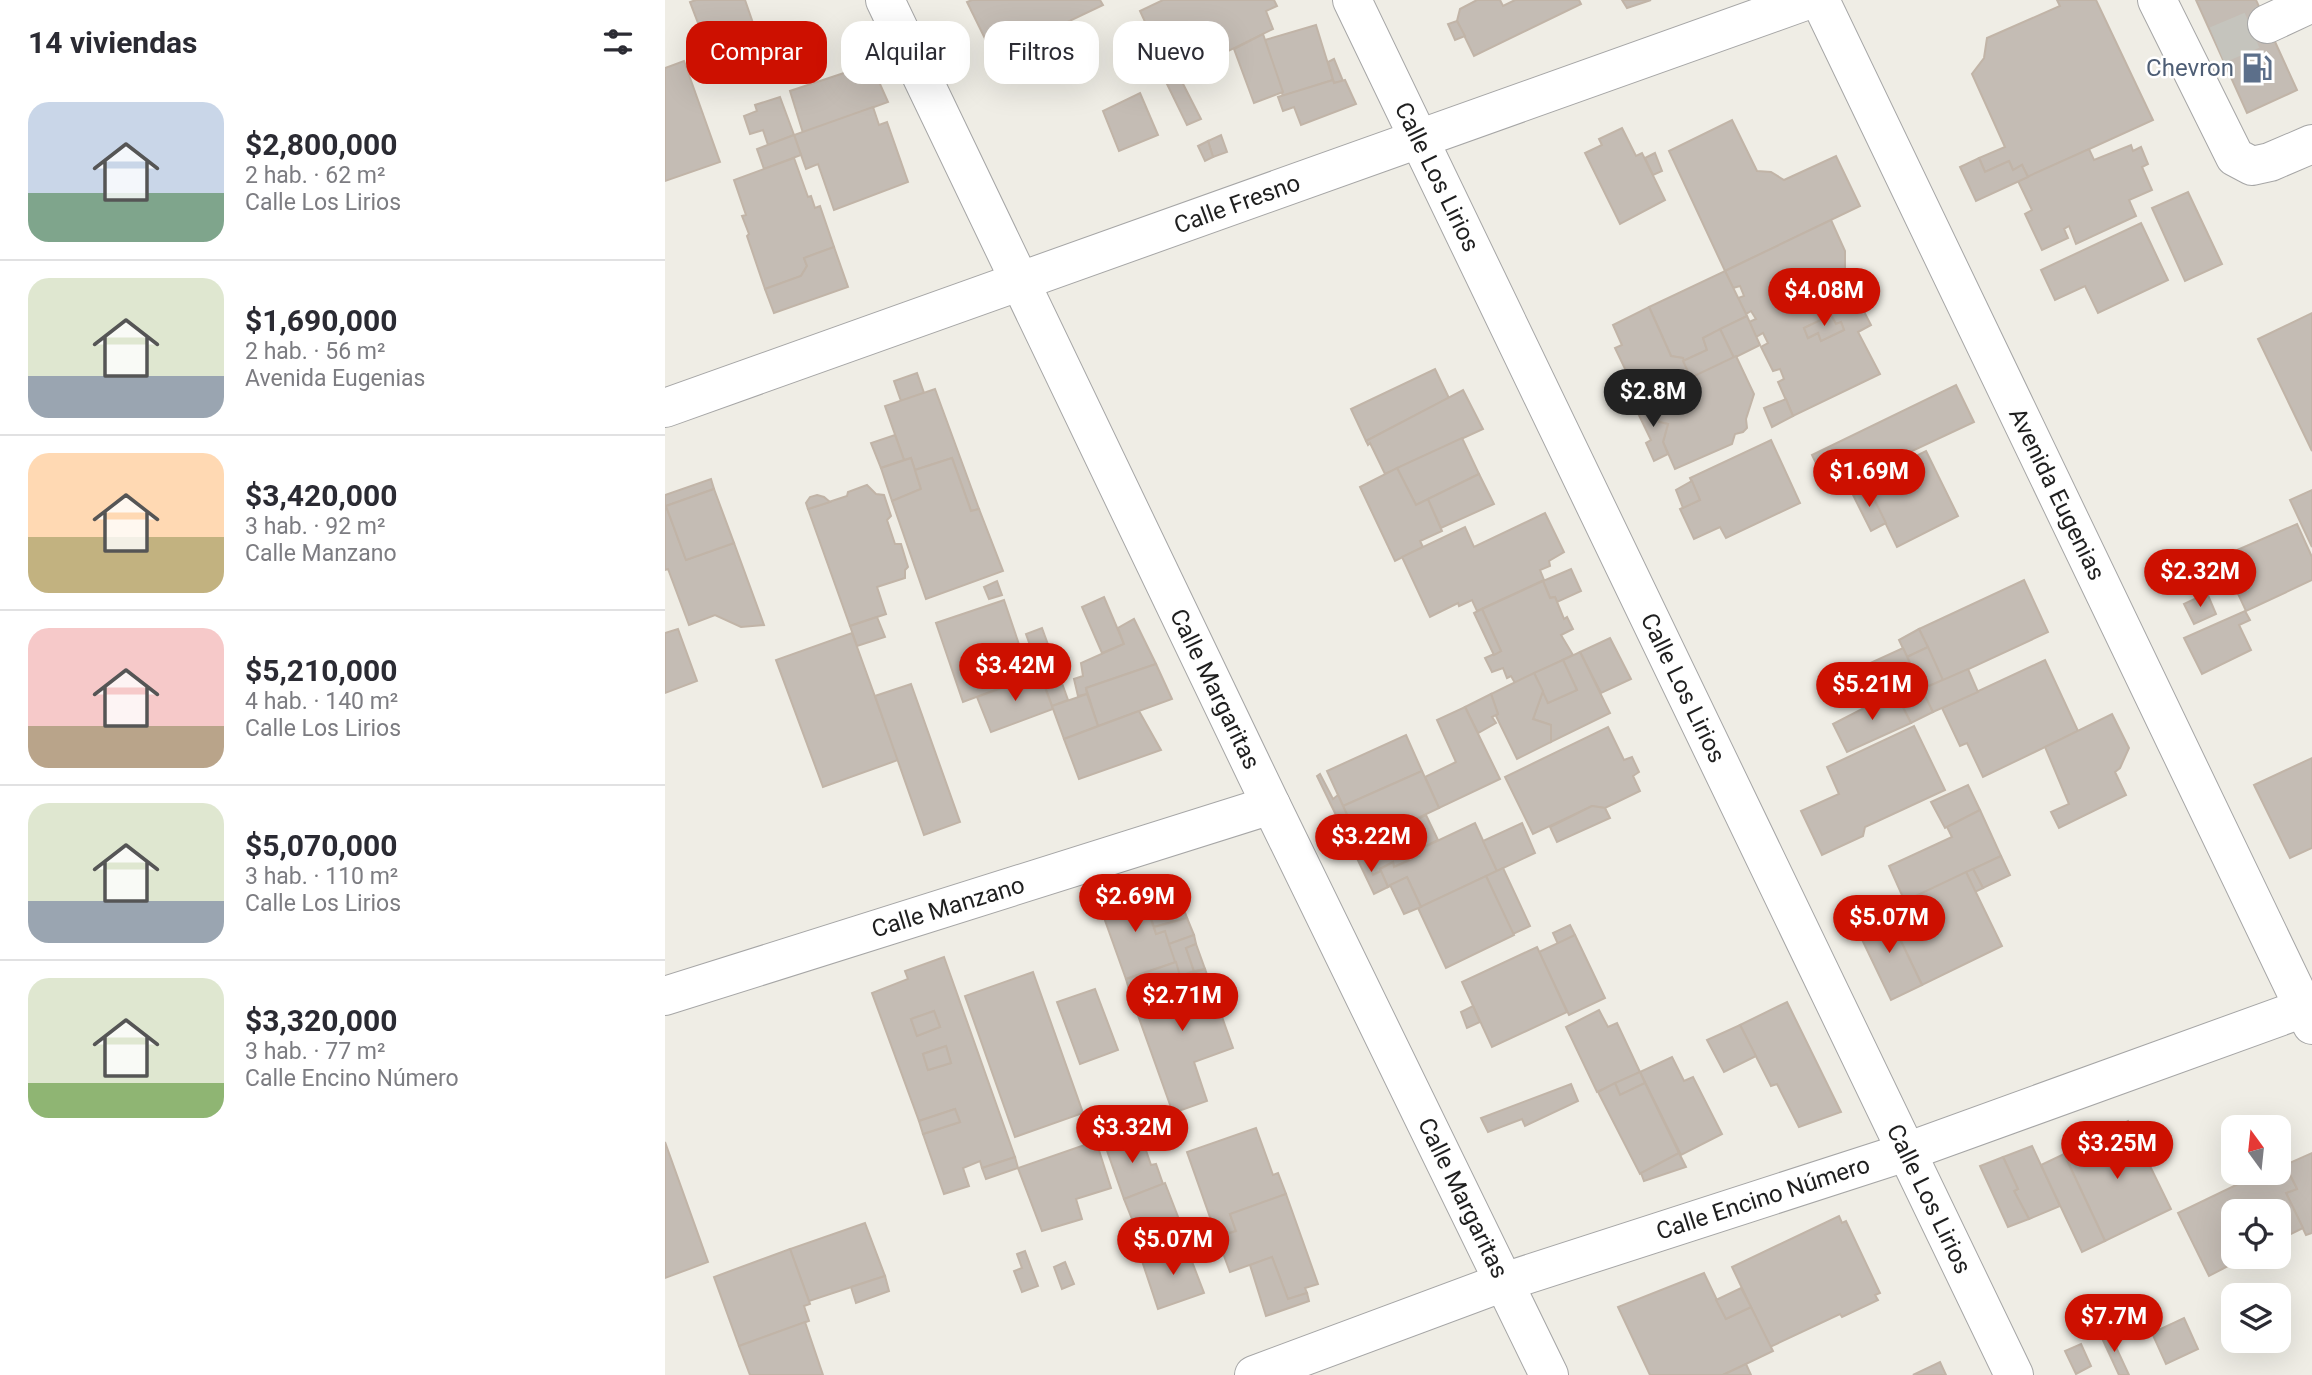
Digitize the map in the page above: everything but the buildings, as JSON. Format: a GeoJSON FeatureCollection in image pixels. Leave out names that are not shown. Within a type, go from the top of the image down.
{"type":"FeatureCollection","features":[{"type":"Feature","properties":{"kind":"street","name":"Calle Margaritas"},"geometry":{"type":"LineString","coordinates":[[885,0],[1271,805],[1549,1375]]}},
{"type":"Feature","properties":{"kind":"street","name":"Calle Los Lirios"},"geometry":{"type":"LineString","coordinates":[[1352,0],[2014,1375]]}},
{"type":"Feature","properties":{"kind":"street","name":"Calle Fresno"},"geometry":{"type":"LineString","coordinates":[[665,408],[1808,0]]}},
{"type":"Feature","properties":{"kind":"street","name":"Avenida Eugenias"},"geometry":{"type":"LineString","coordinates":[[1821,0],[2309,1013]]}},
{"type":"Feature","properties":{"kind":"street"},"geometry":{"type":"LineString","coordinates":[[2157,0],[2201,52],[2235,156],[2252,166],[2270,162],[2312,144]]}},
{"type":"Feature","properties":{"kind":"street"},"geometry":{"type":"LineString","coordinates":[[2267,24],[2312,3]]}},
{"type":"Feature","properties":{"kind":"street","name":"Calle Manzano"},"geometry":{"type":"LineString","coordinates":[[665,996],[1271,805]]}},
{"type":"Feature","properties":{"kind":"street","name":"Calle Encino Número"},"geometry":{"type":"LineString","coordinates":[[1254,1375],[1504,1282],[1906,1152],[2309,1013]]}},
{"type":"Feature","properties":{"kind":"tunnel"},"geometry":{"type":"LineString","coordinates":[[2217,45],[2267,24]]}},
{"type":"Feature","properties":{"kind":"place","name":"Chevron"},"geometry":{"type":"Point","coordinates":[2257,68]}}]}
